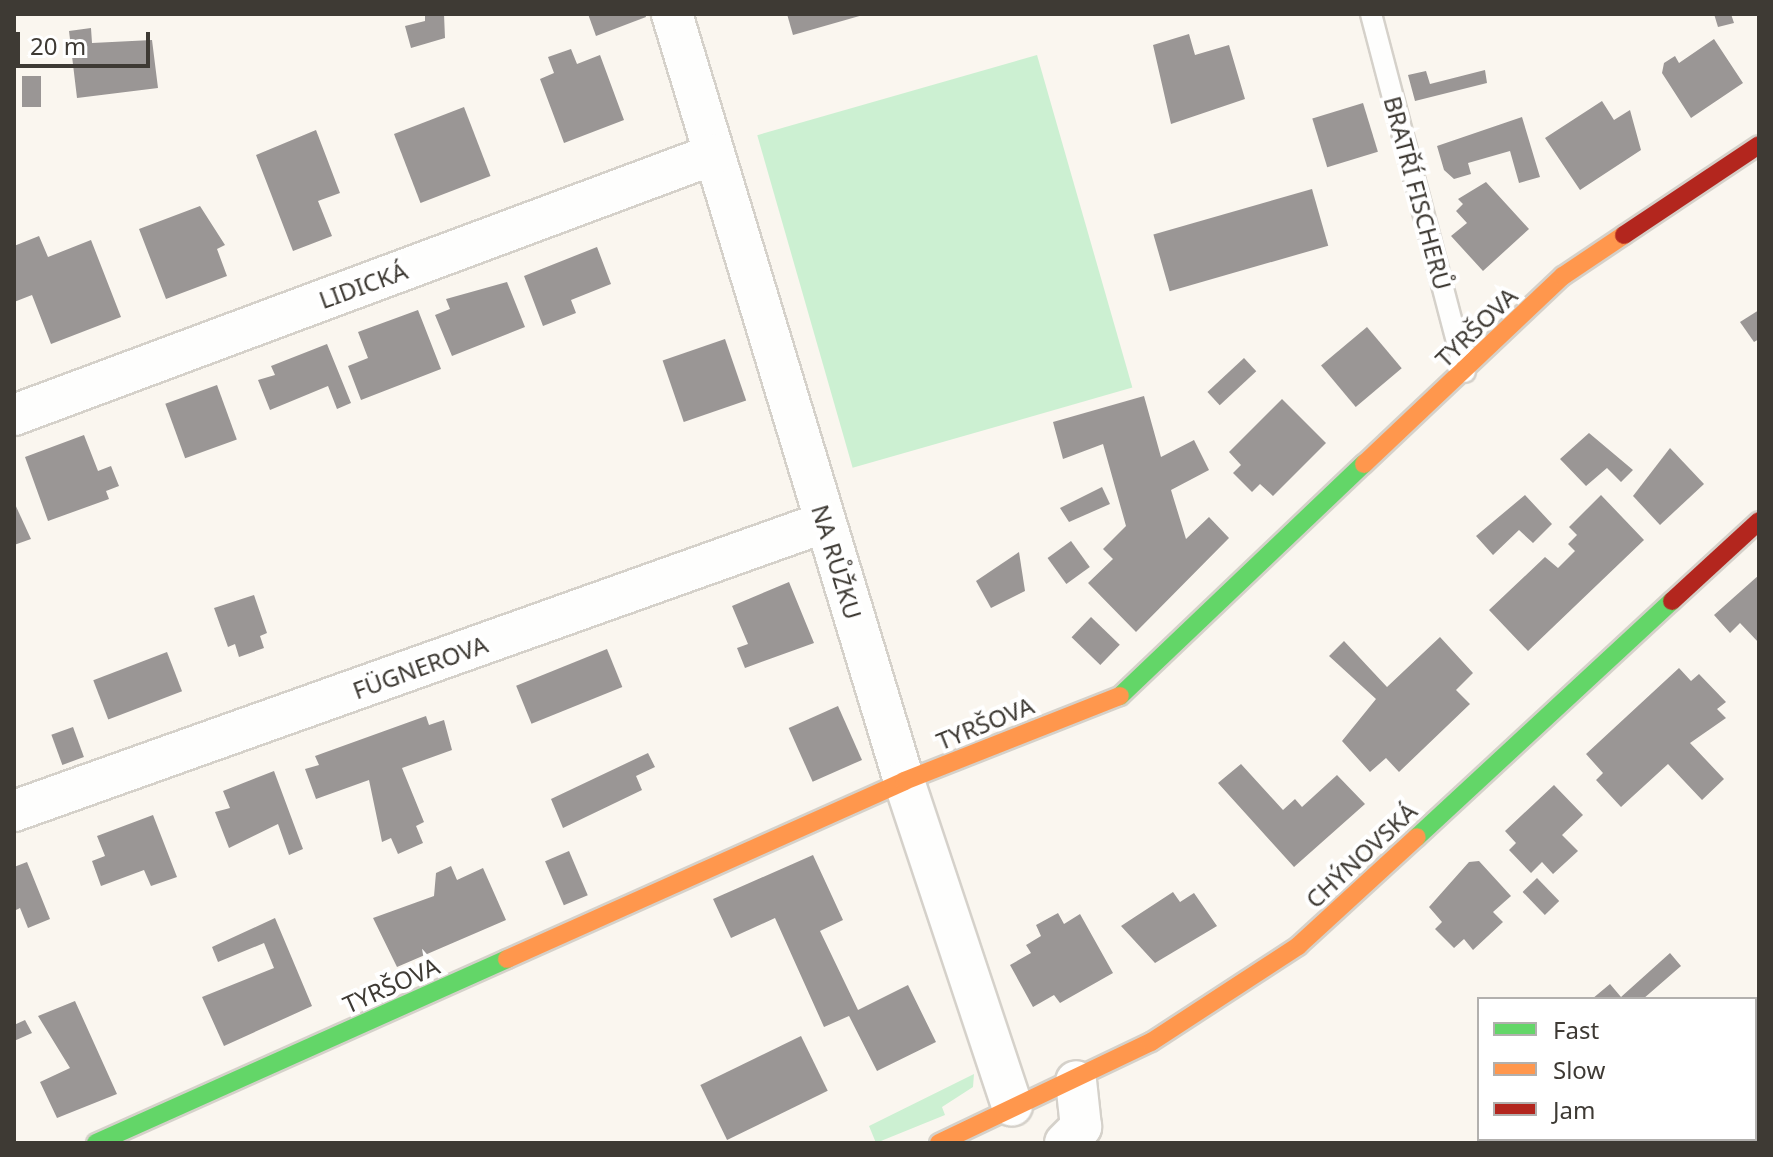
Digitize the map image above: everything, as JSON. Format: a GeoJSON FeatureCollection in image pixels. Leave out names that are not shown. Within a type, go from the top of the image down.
{"type":"FeatureCollection","features":[{"type":"Feature","properties":{"kind":"street","name":"NA RŮŽKU"},"geometry":{"type":"LineString","coordinates":[[672,14],[712,155],[904,781],[1012,1106]]}},
{"type":"Feature","properties":{"kind":"street","name":"TYRŠOVA"},"geometry":{"type":"LineString","coordinates":[[96,1143],[904,781],[1120,696],[1563,276],[1759,145]]}},
{"type":"Feature","properties":{"kind":"street","name":"LIDICKÁ"},"geometry":{"type":"LineString","coordinates":[[14,415],[712,155]]}},
{"type":"Feature","properties":{"kind":"street","name":"CHÝNOVSKÁ"},"geometry":{"type":"LineString","coordinates":[[939,1143],[1012,1106],[1076,1081],[1233,993],[1298,946],[1759,521]]}},
{"type":"Feature","properties":{"kind":"street","name":"FÜGNEROVA"},"geometry":{"type":"LineString","coordinates":[[14,811],[825,522]]}},
{"type":"Feature","properties":{"kind":"street"},"geometry":{"type":"LineString","coordinates":[[1065,1143],[1081,1127],[1076,1081]]}},
{"type":"Feature","properties":{"kind":"lane","name":"BRATŘÍ FISCHERŮ"},"geometry":{"type":"LineString","coordinates":[[1371,14],[1465,372]]}},
{"type":"Feature","properties":{"kind":"green space"},"geometry":{"type":"Polygon","coordinates":[[[1037,55],[1132,388],[853,468],[757,135],[1037,55]]]}},
{"type":"Feature","properties":{"kind":"green space"},"geometry":{"type":"Polygon","coordinates":[[[974,1074],[973,1087],[942,1107],[945,1115],[876,1143],[869,1126],[974,1074]]]}},
{"type":"Feature","properties":{"kind":"building"},"geometry":{"type":"Polygon","coordinates":[[[425,14],[444,14],[445,38],[411,48],[405,26],[425,21],[425,14]]]}},
{"type":"Feature","properties":{"kind":"building"},"geometry":{"type":"Polygon","coordinates":[[[588,14],[645,14],[646,17],[596,36],[588,14]]]}},
{"type":"Feature","properties":{"kind":"building"},"geometry":{"type":"Polygon","coordinates":[[[787,14],[863,14],[863,15],[793,35],[787,14]]]}},
{"type":"Feature","properties":{"kind":"building"},"geometry":{"type":"Polygon","coordinates":[[[1714,14],[1731,14],[1734,23],[1718,27],[1714,14]]]}},
{"type":"Feature","properties":{"kind":"building"},"geometry":{"type":"Polygon","coordinates":[[[91,28],[92,43],[152,40],[158,88],[77,98],[69,31],[91,28]]]}},
{"type":"Feature","properties":{"kind":"building"},"geometry":{"type":"Polygon","coordinates":[[[1189,34],[1195,55],[1229,45],[1245,99],[1171,124],[1153,45],[1189,34]]]}},
{"type":"Feature","properties":{"kind":"building"},"geometry":{"type":"Polygon","coordinates":[[[1714,39],[1743,83],[1691,118],[1662,73],[1664,63],[1675,56],[1679,63],[1714,39]]]}},
{"type":"Feature","properties":{"kind":"building"},"geometry":{"type":"Polygon","coordinates":[[[571,49],[577,64],[600,55],[624,120],[564,143],[540,79],[554,73],[548,57],[571,49]]]}},
{"type":"Feature","properties":{"kind":"building"},"geometry":{"type":"Polygon","coordinates":[[[1485,70],[1487,83],[1415,101],[1408,75],[1426,71],[1430,84],[1485,70]]]}},
{"type":"Feature","properties":{"kind":"building"},"geometry":{"type":"Polygon","coordinates":[[[22,76],[41,76],[41,107],[22,107],[22,76]]]}},
{"type":"Feature","properties":{"kind":"building"},"geometry":{"type":"Polygon","coordinates":[[[1602,101],[1614,120],[1630,110],[1641,150],[1580,190],[1545,138],[1602,101]]]}},
{"type":"Feature","properties":{"kind":"building"},"geometry":{"type":"Polygon","coordinates":[[[1363,103],[1378,152],[1327,167],[1312,118],[1363,103]]]}},
{"type":"Feature","properties":{"kind":"building"},"geometry":{"type":"Polygon","coordinates":[[[464,107],[491,176],[421,203],[394,134],[464,107]]]}},
{"type":"Feature","properties":{"kind":"building"},"geometry":{"type":"Polygon","coordinates":[[[1522,117],[1540,177],[1519,183],[1510,151],[1468,163],[1471,174],[1454,179],[1444,170],[1437,146],[1522,117]]]}},
{"type":"Feature","properties":{"kind":"building"},"geometry":{"type":"Polygon","coordinates":[[[316,130],[340,193],[318,201],[332,236],[293,251],[256,155],[316,130]]]}},
{"type":"Feature","properties":{"kind":"building"},"geometry":{"type":"Polygon","coordinates":[[[1486,182],[1529,229],[1483,271],[1451,236],[1467,223],[1456,211],[1463,204],[1458,199],[1486,182]]]}},
{"type":"Feature","properties":{"kind":"building"},"geometry":{"type":"Polygon","coordinates":[[[1312,189],[1328,246],[1170,291],[1153,234],[1312,189]]]}},
{"type":"Feature","properties":{"kind":"building"},"geometry":{"type":"Polygon","coordinates":[[[200,206],[225,245],[217,249],[227,276],[166,299],[139,229],[200,206]]]}},
{"type":"Feature","properties":{"kind":"building"},"geometry":{"type":"Polygon","coordinates":[[[39,236],[48,257],[91,240],[121,317],[51,344],[32,295],[14,302],[14,246],[39,236]]]}},
{"type":"Feature","properties":{"kind":"building"},"geometry":{"type":"Polygon","coordinates":[[[597,247],[611,284],[571,300],[576,313],[543,326],[524,276],[597,247]]]}},
{"type":"Feature","properties":{"kind":"building"},"geometry":{"type":"Polygon","coordinates":[[[507,282],[525,327],[452,356],[435,315],[450,309],[446,299],[507,282]]]}},
{"type":"Feature","properties":{"kind":"building"},"geometry":{"type":"Polygon","coordinates":[[[418,310],[441,369],[361,400],[348,366],[368,358],[358,332],[418,310]]]}},
{"type":"Feature","properties":{"kind":"building"},"geometry":{"type":"Polygon","coordinates":[[[1759,310],[1759,339],[1754,342],[1740,322],[1759,310]]]}},
{"type":"Feature","properties":{"kind":"building"},"geometry":{"type":"Polygon","coordinates":[[[1367,327],[1402,368],[1356,407],[1321,366],[1367,327]]]}},
{"type":"Feature","properties":{"kind":"building"},"geometry":{"type":"Polygon","coordinates":[[[725,339],[746,400],[684,422],[663,360],[725,339]]]}},
{"type":"Feature","properties":{"kind":"building"},"geometry":{"type":"Polygon","coordinates":[[[327,344],[351,403],[337,409],[328,386],[270,410],[258,380],[275,375],[271,366],[327,344]]]}},
{"type":"Feature","properties":{"kind":"building"},"geometry":{"type":"Polygon","coordinates":[[[1244,358],[1256,371],[1220,405],[1207,392],[1244,358]]]}},
{"type":"Feature","properties":{"kind":"building"},"geometry":{"type":"Polygon","coordinates":[[[217,385],[237,440],[185,458],[165,404],[217,385]]]}},
{"type":"Feature","properties":{"kind":"building"},"geometry":{"type":"Polygon","coordinates":[[[1144,396],[1161,457],[1194,440],[1209,470],[1171,490],[1186,539],[1209,517],[1229,538],[1136,632],[1088,583],[1113,559],[1103,549],[1126,526],[1103,444],[1063,459],[1053,422],[1144,396]]]}},
{"type":"Feature","properties":{"kind":"building"},"geometry":{"type":"Polygon","coordinates":[[[1282,399],[1326,443],[1273,496],[1260,484],[1252,492],[1233,473],[1241,465],[1229,452],[1282,399]]]}},
{"type":"Feature","properties":{"kind":"building"},"geometry":{"type":"Polygon","coordinates":[[[1589,433],[1633,470],[1621,482],[1607,468],[1586,486],[1560,459],[1589,433]]]}},
{"type":"Feature","properties":{"kind":"building"},"geometry":{"type":"Polygon","coordinates":[[[84,435],[98,471],[111,466],[119,486],[106,491],[109,499],[48,521],[25,457],[84,435]]]}},
{"type":"Feature","properties":{"kind":"building"},"geometry":{"type":"Polygon","coordinates":[[[1670,448],[1704,484],[1660,525],[1633,496],[1670,448]]]}},
{"type":"Feature","properties":{"kind":"building"},"geometry":{"type":"Polygon","coordinates":[[[1102,487],[1110,504],[1069,522],[1060,508],[1102,487]]]}},
{"type":"Feature","properties":{"kind":"building"},"geometry":{"type":"Polygon","coordinates":[[[1525,495],[1552,524],[1533,543],[1519,530],[1493,555],[1476,536],[1525,495]]]}},
{"type":"Feature","properties":{"kind":"building"},"geometry":{"type":"Polygon","coordinates":[[[1601,495],[1644,540],[1528,651],[1489,610],[1545,557],[1558,568],[1575,551],[1568,544],[1577,535],[1569,527],[1601,495]]]}},
{"type":"Feature","properties":{"kind":"building"},"geometry":{"type":"Polygon","coordinates":[[[14,502],[31,539],[14,545],[14,502]]]}},
{"type":"Feature","properties":{"kind":"building"},"geometry":{"type":"Polygon","coordinates":[[[1071,541],[1090,567],[1066,584],[1048,558],[1071,541]]]}},
{"type":"Feature","properties":{"kind":"building"},"geometry":{"type":"Polygon","coordinates":[[[1019,552],[1025,591],[991,608],[976,581],[1019,552]]]}},
{"type":"Feature","properties":{"kind":"building"},"geometry":{"type":"Polygon","coordinates":[[[1759,575],[1759,643],[1740,623],[1730,633],[1714,615],[1759,575]]]}},
{"type":"Feature","properties":{"kind":"building"},"geometry":{"type":"Polygon","coordinates":[[[789,582],[814,643],[745,668],[737,648],[748,644],[732,606],[789,582]]]}},
{"type":"Feature","properties":{"kind":"building"},"geometry":{"type":"Polygon","coordinates":[[[254,595],[267,633],[260,636],[264,648],[239,657],[235,644],[228,647],[214,608],[254,595]]]}},
{"type":"Feature","properties":{"kind":"building"},"geometry":{"type":"Polygon","coordinates":[[[1091,617],[1120,645],[1100,665],[1072,637],[1091,617]]]}},
{"type":"Feature","properties":{"kind":"building"},"geometry":{"type":"Polygon","coordinates":[[[1440,637],[1473,673],[1456,690],[1470,704],[1399,772],[1386,758],[1370,772],[1342,741],[1376,699],[1329,656],[1344,641],[1387,687],[1440,637]]]}},
{"type":"Feature","properties":{"kind":"building"},"geometry":{"type":"Polygon","coordinates":[[[607,649],[622,687],[531,724],[516,686],[607,649]]]}},
{"type":"Feature","properties":{"kind":"building"},"geometry":{"type":"Polygon","coordinates":[[[167,652],[182,691],[108,720],[93,680],[167,652]]]}},
{"type":"Feature","properties":{"kind":"building"},"geometry":{"type":"Polygon","coordinates":[[[1679,668],[1691,681],[1699,674],[1726,702],[1717,709],[1726,718],[1690,743],[1724,779],[1702,800],[1668,764],[1621,807],[1596,780],[1603,773],[1586,754],[1679,668]]]}},
{"type":"Feature","properties":{"kind":"building"},"geometry":{"type":"Polygon","coordinates":[[[838,706],[862,760],[813,782],[789,728],[838,706]]]}},
{"type":"Feature","properties":{"kind":"building"},"geometry":{"type":"Polygon","coordinates":[[[426,716],[429,725],[444,720],[452,750],[402,768],[424,822],[416,826],[423,843],[398,854],[391,838],[382,842],[369,780],[316,799],[305,769],[319,765],[315,756],[426,716]]]}},
{"type":"Feature","properties":{"kind":"building"},"geometry":{"type":"Polygon","coordinates":[[[73,727],[84,757],[62,765],[51,735],[73,727]]]}},
{"type":"Feature","properties":{"kind":"building"},"geometry":{"type":"Polygon","coordinates":[[[648,753],[655,767],[636,776],[642,790],[563,828],[551,799],[648,753]]]}},
{"type":"Feature","properties":{"kind":"building"},"geometry":{"type":"Polygon","coordinates":[[[1241,764],[1283,810],[1295,799],[1302,807],[1337,775],[1365,804],[1294,867],[1218,783],[1241,764]]]}},
{"type":"Feature","properties":{"kind":"building"},"geometry":{"type":"Polygon","coordinates":[[[274,771],[303,849],[289,855],[278,824],[229,848],[215,812],[230,808],[223,791],[274,771]]]}},
{"type":"Feature","properties":{"kind":"building"},"geometry":{"type":"Polygon","coordinates":[[[1554,785],[1583,815],[1562,835],[1578,851],[1553,874],[1542,862],[1531,873],[1509,850],[1516,843],[1505,831],[1554,785]]]}},
{"type":"Feature","properties":{"kind":"building"},"geometry":{"type":"Polygon","coordinates":[[[153,815],[177,877],[151,886],[144,870],[101,886],[92,861],[105,856],[97,836],[153,815]]]}},
{"type":"Feature","properties":{"kind":"building"},"geometry":{"type":"Polygon","coordinates":[[[569,851],[588,895],[564,905],[545,861],[569,851]]]}},
{"type":"Feature","properties":{"kind":"building"},"geometry":{"type":"Polygon","coordinates":[[[813,855],[843,920],[820,931],[858,1010],[908,985],[936,1042],[877,1071],[849,1016],[824,1027],[775,918],[731,938],[713,899],[813,855]]]}},
{"type":"Feature","properties":{"kind":"building"},"geometry":{"type":"Polygon","coordinates":[[[1479,861],[1511,896],[1493,912],[1503,922],[1473,950],[1464,939],[1454,948],[1435,929],[1442,922],[1429,907],[1469,862],[1479,861]]]}},
{"type":"Feature","properties":{"kind":"building"},"geometry":{"type":"Polygon","coordinates":[[[27,862],[50,919],[28,928],[20,908],[14,911],[14,867],[27,862]]]}},
{"type":"Feature","properties":{"kind":"building"},"geometry":{"type":"Polygon","coordinates":[[[451,866],[457,880],[483,868],[506,920],[397,967],[373,918],[434,896],[436,873],[451,866]]]}},
{"type":"Feature","properties":{"kind":"building"},"geometry":{"type":"Polygon","coordinates":[[[1537,878],[1559,901],[1545,915],[1523,892],[1537,878]]]}},
{"type":"Feature","properties":{"kind":"building"},"geometry":{"type":"Polygon","coordinates":[[[1173,892],[1180,902],[1194,893],[1217,926],[1155,963],[1121,926],[1173,892]]]}},
{"type":"Feature","properties":{"kind":"building"},"geometry":{"type":"Polygon","coordinates":[[[1058,913],[1064,924],[1080,914],[1113,973],[1060,1003],[1054,995],[1033,1007],[1010,965],[1031,953],[1026,945],[1041,936],[1036,925],[1058,913]]]}},
{"type":"Feature","properties":{"kind":"building"},"geometry":{"type":"Polygon","coordinates":[[[275,918],[312,1006],[224,1046],[202,997],[274,968],[264,943],[218,962],[212,947],[275,918]]]}},
{"type":"Feature","properties":{"kind":"building"},"geometry":{"type":"Polygon","coordinates":[[[1670,953],[1681,966],[1645,997],[1621,997],[1670,953]]]}},
{"type":"Feature","properties":{"kind":"building"},"geometry":{"type":"Polygon","coordinates":[[[1610,984],[1621,997],[1594,997],[1610,984]]]}},
{"type":"Feature","properties":{"kind":"building"},"geometry":{"type":"Polygon","coordinates":[[[75,1001],[117,1094],[57,1118],[40,1082],[70,1068],[38,1016],[75,1001]]]}},
{"type":"Feature","properties":{"kind":"building"},"geometry":{"type":"Polygon","coordinates":[[[25,1020],[32,1033],[14,1041],[14,1025],[25,1020]]]}},
{"type":"Feature","properties":{"kind":"building"},"geometry":{"type":"Polygon","coordinates":[[[801,1036],[828,1091],[727,1140],[700,1085],[801,1036]]]}},
{"type":"Feature","properties":{"kind":"building"},"geometry":{"type":"Polygon","coordinates":[[[1716,1141],[1718,1143],[1662,1143],[1716,1141]]]}},
{"type":"Feature","properties":{"kind":"traffic: fast"},"geometry":{"type":"LineString","coordinates":[[1120,696],[1364,464]]}},
{"type":"Feature","properties":{"kind":"traffic: fast"},"geometry":{"type":"LineString","coordinates":[[1417,837],[1672,601]]}},
{"type":"Feature","properties":{"kind":"traffic: fast"},"geometry":{"type":"LineString","coordinates":[[96,1143],[507,959]]}},
{"type":"Feature","properties":{"kind":"traffic: slow"},"geometry":{"type":"LineString","coordinates":[[1364,464],[1563,276],[1624,235]]}},
{"type":"Feature","properties":{"kind":"traffic: slow"},"geometry":{"type":"LineString","coordinates":[[507,959],[904,781],[1120,696]]}},
{"type":"Feature","properties":{"kind":"traffic: slow"},"geometry":{"type":"LineString","coordinates":[[939,1143],[1151,1042],[1298,946],[1417,837]]}},
{"type":"Feature","properties":{"kind":"traffic: jam"},"geometry":{"type":"LineString","coordinates":[[1624,235],[1759,145]]}},
{"type":"Feature","properties":{"kind":"traffic: jam"},"geometry":{"type":"LineString","coordinates":[[1672,601],[1759,521]]}}]}
